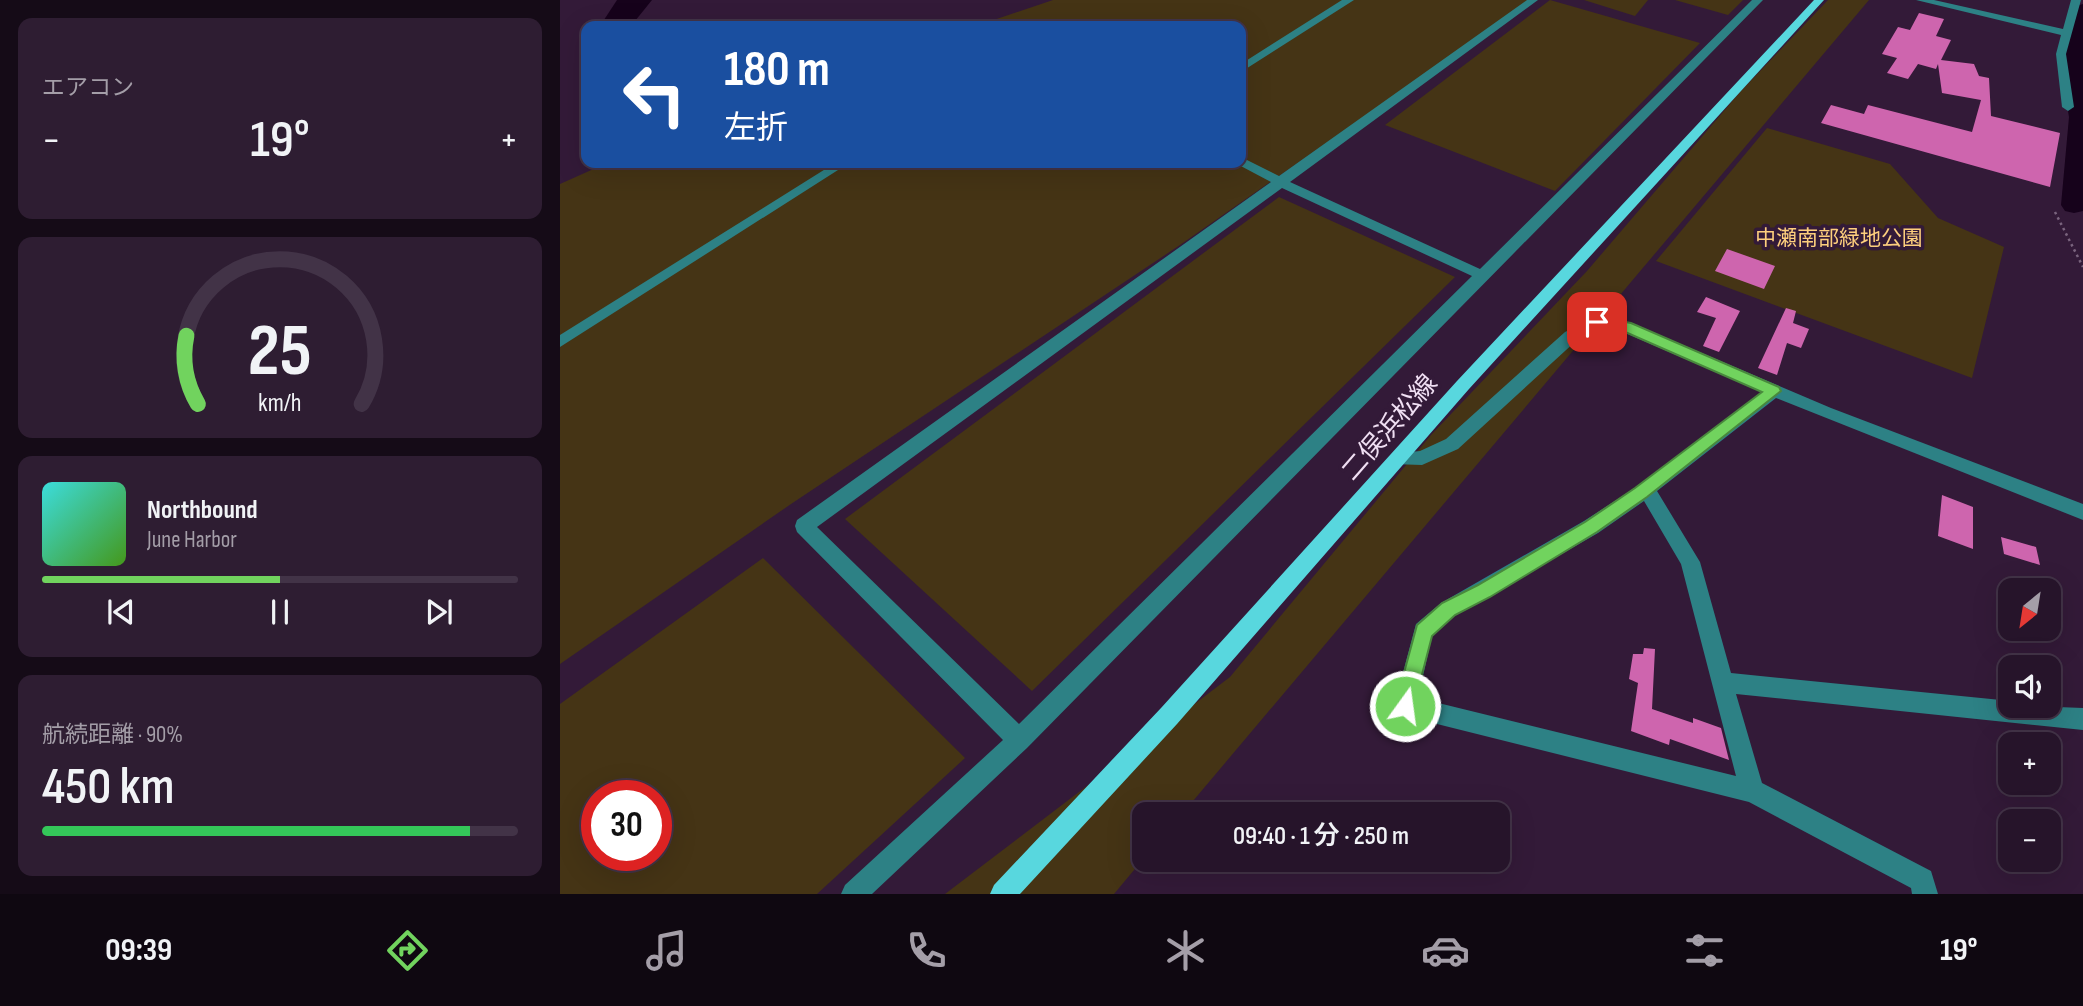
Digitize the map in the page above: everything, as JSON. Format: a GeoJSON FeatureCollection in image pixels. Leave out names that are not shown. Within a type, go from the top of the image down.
{"type":"FeatureCollection","features":[{"type":"Feature","properties":{"kind":"main road","name":"二俣浜松線"},"geometry":{"type":"LineString","coordinates":[[1003,894],[1169,716],[1561,278],[1819,0]]}},
{"type":"Feature","properties":{"kind":"street"},"geometry":{"type":"LineString","coordinates":[[1246,66],[1349,0]]}},
{"type":"Feature","properties":{"kind":"street"},"geometry":{"type":"LineString","coordinates":[[1019,740],[804,526],[1533,0]]}},
{"type":"Feature","properties":{"kind":"street"},"geometry":{"type":"LineString","coordinates":[[854,894],[1019,740],[1758,0]]}},
{"type":"Feature","properties":{"kind":"street"},"geometry":{"type":"LineString","coordinates":[[1921,0],[2081,37]]}},
{"type":"Feature","properties":{"kind":"street"},"geometry":{"type":"LineString","coordinates":[[2068,107],[2061,54],[2076,0]]}},
{"type":"Feature","properties":{"kind":"street"},"geometry":{"type":"LineString","coordinates":[[1246,164],[1484,276]]}},
{"type":"Feature","properties":{"kind":"street"},"geometry":{"type":"LineString","coordinates":[[560,342],[835,168]]}},
{"type":"Feature","properties":{"kind":"street"},"geometry":{"type":"LineString","coordinates":[[1398,459],[1422,457],[1452,444],[1584,326],[1597,322],[1626,327],[1774,391],[2083,512]]}},
{"type":"Feature","properties":{"kind":"street"},"geometry":{"type":"LineString","coordinates":[[1774,391],[1591,527],[1484,591],[1448,609],[1423,631],[1405,706],[1752,791],[1922,880],[1925,894]]}},
{"type":"Feature","properties":{"kind":"street"},"geometry":{"type":"LineString","coordinates":[[1646,488],[1690,562],[1752,791]]}},
{"type":"Feature","properties":{"kind":"street"},"geometry":{"type":"LineString","coordinates":[[1723,682],[2083,719]]}},
{"type":"Feature","properties":{"kind":"path"},"geometry":{"type":"LineString","coordinates":[[2055,212],[2083,267]]}},
{"type":"Feature","properties":{"kind":"green space"},"geometry":{"type":"Polygon","coordinates":[[[1053,0],[1531,0],[1180,245],[791,504],[560,664],[560,184],[596,168],[1246,168],[1246,21],[991,21],[1053,0]]]}},
{"type":"Feature","properties":{"kind":"green space"},"geometry":{"type":"Polygon","coordinates":[[[1550,0],[1700,43],[1555,191],[1385,125],[1550,0]]]}},
{"type":"Feature","properties":{"kind":"green space"},"geometry":{"type":"Polygon","coordinates":[[[1584,0],[1648,0],[1635,16],[1584,0]]]}},
{"type":"Feature","properties":{"kind":"green space"},"geometry":{"type":"Polygon","coordinates":[[[1675,0],[1743,0],[1728,15],[1675,0]]]}},
{"type":"Feature","properties":{"kind":"green space"},"geometry":{"type":"Polygon","coordinates":[[[1828,0],[1869,0],[1192,802],[1132,802],[1132,872],[1114,894],[945,894],[1230,677],[1431,435],[1587,271],[1741,91],[1828,0]]]}},
{"type":"Feature","properties":{"kind":"green space","name":"中瀬南部緑地公園"},"geometry":{"type":"Polygon","coordinates":[[[1767,128],[1890,164],[1938,218],[2004,247],[1972,378],[1656,261],[1767,128]]]}},
{"type":"Feature","properties":{"kind":"green space"},"geometry":{"type":"Polygon","coordinates":[[[1279,197],[1455,277],[1032,691],[845,519],[1279,197]]]}},
{"type":"Feature","properties":{"kind":"green space"},"geometry":{"type":"Polygon","coordinates":[[[763,558],[965,758],[817,894],[560,894],[560,704],[763,558]]]}},
{"type":"Feature","properties":{"kind":"shaded area"},"geometry":{"type":"Polygon","coordinates":[[[617,0],[652,0],[635,21],[603,21],[617,0]]]}},
{"type":"Feature","properties":{"kind":"building"},"geometry":{"type":"Polygon","coordinates":[[[1919,13],[1944,19],[1936,36],[1951,40],[1941,60],[1974,64],[1979,76],[1989,78],[1991,116],[2060,133],[2050,187],[1821,123],[1831,105],[1864,114],[1868,105],[1972,132],[1981,100],[1942,93],[1938,64],[1936,69],[1918,64],[1908,79],[1887,73],[1897,58],[1882,54],[1898,27],[1910,30],[1919,13]]]}},
{"type":"Feature","properties":{"kind":"building"},"geometry":{"type":"Polygon","coordinates":[[[1727,249],[1775,266],[1764,289],[1715,271],[1727,249]]]}},
{"type":"Feature","properties":{"kind":"building"},"geometry":{"type":"Polygon","coordinates":[[[1706,297],[1740,311],[1719,352],[1703,346],[1716,318],[1697,312],[1706,297]]]}},
{"type":"Feature","properties":{"kind":"building"},"geometry":{"type":"Polygon","coordinates":[[[1786,308],[1796,311],[1793,323],[1809,329],[1801,348],[1787,343],[1777,375],[1758,368],[1786,308]]]}},
{"type":"Feature","properties":{"kind":"building"},"geometry":{"type":"Polygon","coordinates":[[[1942,495],[1973,507],[1973,549],[1938,536],[1942,495]]]}},
{"type":"Feature","properties":{"kind":"building"},"geometry":{"type":"Polygon","coordinates":[[[2001,537],[2036,547],[2040,565],[2004,554],[2001,537]]]}},
{"type":"Feature","properties":{"kind":"building"},"geometry":{"type":"Polygon","coordinates":[[[1644,648],[1655,649],[1652,709],[1693,723],[1693,718],[1721,728],[1729,760],[1670,739],[1669,745],[1631,731],[1638,683],[1629,679],[1633,654],[1643,654],[1644,648]]]}},
{"type":"Feature","properties":{"kind":"waterway"},"geometry":{"type":"LineString","coordinates":[[2074,205],[2081,117],[2074,81],[2074,43],[2083,10]]}},
{"type":"Feature","properties":{"kind":"route"},"geometry":{"type":"LineString","coordinates":[[1405,706],[1423,631],[1448,609],[1484,591],[1591,527],[1641,493],[1774,391],[1626,327],[1597,322]]}}]}
